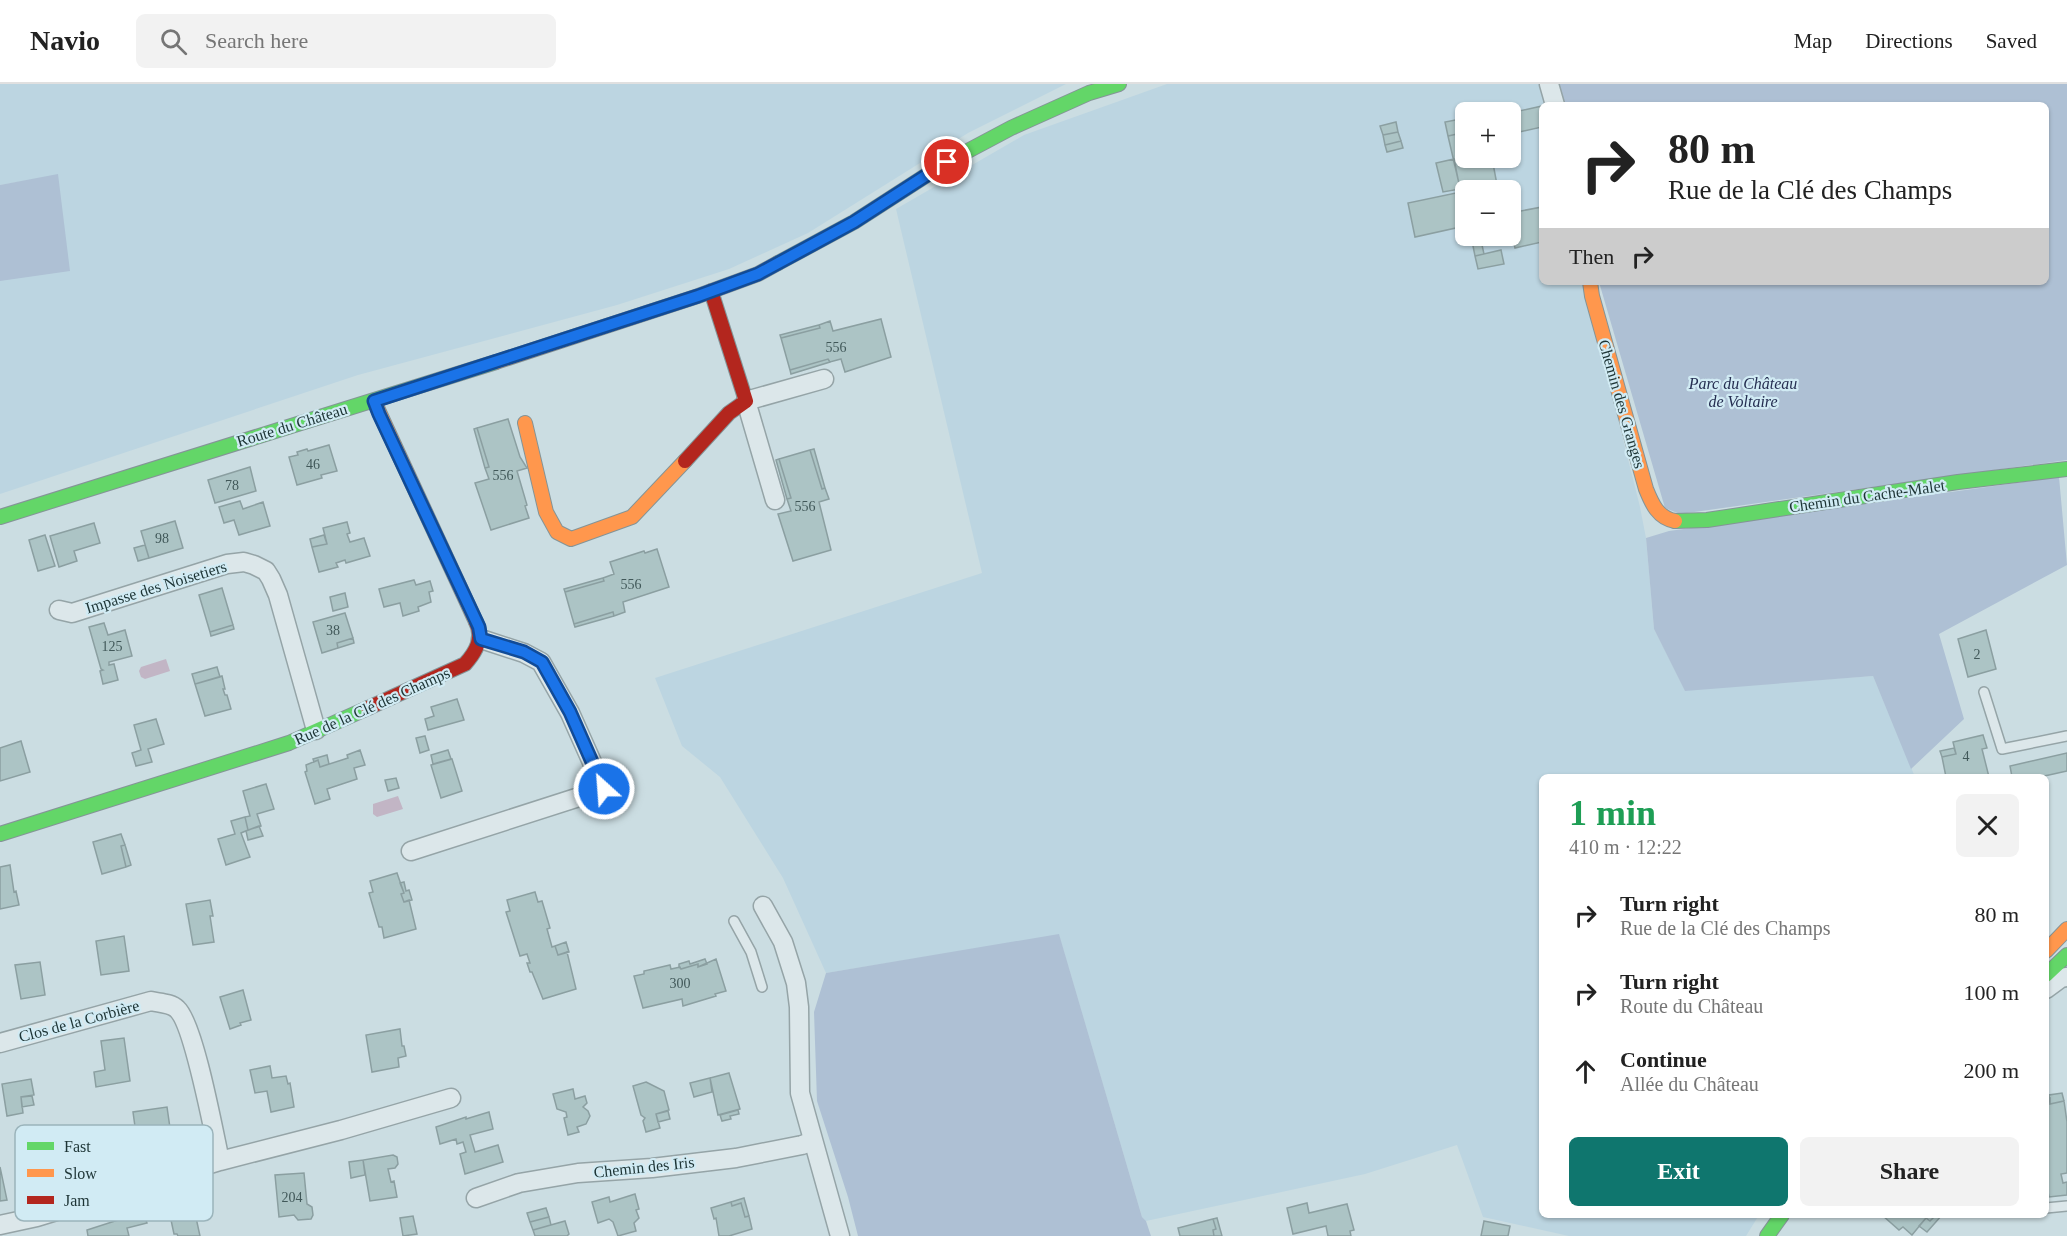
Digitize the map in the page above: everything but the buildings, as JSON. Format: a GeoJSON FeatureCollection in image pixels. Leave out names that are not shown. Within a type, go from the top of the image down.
{"type":"FeatureCollection","features":[{"type":"Feature","properties":{"kind":"street","name":"Route du Château"},"geometry":{"type":"LineString","coordinates":[[0,518],[233,443],[374,401],[758,274],[795,256],[881,205],[947,162],[1011,128],[1089,93],[1119,84]]}},
{"type":"Feature","properties":{"kind":"street"},"geometry":{"type":"LineString","coordinates":[[1549,84],[1554,102]]}},
{"type":"Feature","properties":{"kind":"street","name":"Chemin des Granges"},"geometry":{"type":"LineString","coordinates":[[1590,285],[1646,489],[1653,507],[1667,520]]}},
{"type":"Feature","properties":{"kind":"street"},"geometry":{"type":"LineString","coordinates":[[711,291],[775,500]]}},
{"type":"Feature","properties":{"kind":"street"},"geometry":{"type":"LineString","coordinates":[[525,423],[546,512],[557,532],[571,539],[632,517],[729,413],[746,401],[824,379]]}},
{"type":"Feature","properties":{"kind":"street"},"geometry":{"type":"LineString","coordinates":[[374,401],[479,627],[481,639],[524,652],[542,662],[570,712],[604,789],[411,851]]}},
{"type":"Feature","properties":{"kind":"street","name":"Chemin du Cache-Malet"},"geometry":{"type":"LineString","coordinates":[[1667,520],[1679,522],[1707,520],[1958,482],[2067,469]]}},
{"type":"Feature","properties":{"kind":"street","name":"Impasse des Noisetiers"},"geometry":{"type":"LineString","coordinates":[[59,610],[72,613],[227,564],[244,562],[254,565],[266,571],[278,595],[316,730]]}},
{"type":"Feature","properties":{"kind":"street","name":"Rue de la Clé des Champs"},"geometry":{"type":"LineString","coordinates":[[0,834],[290,743],[465,664],[475,653],[481,639]]}},
{"type":"Feature","properties":{"kind":"street"},"geometry":{"type":"LineString","coordinates":[[763,906],[783,942],[796,983],[799,1007],[800,1093],[840,1236]]}},
{"type":"Feature","properties":{"kind":"street"},"geometry":{"type":"LineString","coordinates":[[2049,948],[2067,929]]}},
{"type":"Feature","properties":{"kind":"street"},"geometry":{"type":"LineString","coordinates":[[2049,972],[2067,955]]}},
{"type":"Feature","properties":{"kind":"street"},"geometry":{"type":"LineString","coordinates":[[2049,987],[2061,978],[2067,977]]}},
{"type":"Feature","properties":{"kind":"street","name":"Clos de la Corbière"},"geometry":{"type":"LineString","coordinates":[[0,1043],[151,1001],[167,1004],[177,1009],[186,1022],[213,1125]]}},
{"type":"Feature","properties":{"kind":"street"},"geometry":{"type":"LineString","coordinates":[[213,1163],[341,1130],[451,1098]]}},
{"type":"Feature","properties":{"kind":"street","name":"Clos de la Corbière"},"geometry":{"type":"LineString","coordinates":[[213,1126],[220,1161]]}},
{"type":"Feature","properties":{"kind":"street","name":"Chemin des Iris"},"geometry":{"type":"LineString","coordinates":[[476,1198],[519,1183],[578,1173],[652,1168],[736,1158],[813,1141]]}},
{"type":"Feature","properties":{"kind":"street"},"geometry":{"type":"LineString","coordinates":[[1767,1236],[1780,1218]]}},
{"type":"Feature","properties":{"kind":"street"},"geometry":{"type":"LineString","coordinates":[[0,1225],[18,1221]]}},
{"type":"Feature","properties":{"kind":"lane"},"geometry":{"type":"LineString","coordinates":[[1984,692],[2002,749],[2067,736]]}},
{"type":"Feature","properties":{"kind":"lane"},"geometry":{"type":"LineString","coordinates":[[734,921],[752,952],[762,987]]}},
{"type":"Feature","properties":{"kind":"lane"},"geometry":{"type":"LineString","coordinates":[[2049,1208],[2067,1206]]}},
{"type":"Feature","properties":{"kind":"shaded area"},"geometry":{"type":"Polygon","coordinates":[[[0,84],[1066,84],[968,133],[808,233],[729,269],[617,305],[358,375],[0,494],[0,281],[58,175],[0,185],[0,84]]]}},
{"type":"Feature","properties":{"kind":"shaded area"},"geometry":{"type":"Polygon","coordinates":[[[1167,84],[1542,84],[1548,102],[1539,102],[1539,285],[1585,285],[1640,507],[1646,538],[1654,629],[1685,690],[1873,676],[1914,774],[1539,774],[1539,1218],[1757,1218],[1746,1236],[1569,1236],[1483,1217],[1457,1145],[1365,1174],[1146,1221],[1142,1217],[1059,935],[826,973],[783,878],[720,777],[682,746],[655,678],[982,573],[896,209],[1024,135],[1167,84]]]}},
{"type":"Feature","properties":{"kind":"shaded area"},"geometry":{"type":"Polygon","coordinates":[[[166,659],[170,671],[145,679],[141,677],[139,671],[141,667],[166,659]]]}},
{"type":"Feature","properties":{"kind":"shaded area"},"geometry":{"type":"Polygon","coordinates":[[[398,796],[403,809],[377,817],[373,814],[373,804],[398,796]]]}},
{"type":"Feature","properties":{"kind":"green space","name":"Parc du Château de Voltaire"},"geometry":{"type":"Polygon","coordinates":[[[1558,84],[2067,84],[2067,460],[1680,514],[1665,508],[1600,285],[2049,285],[2049,102],[1563,102],[1558,84]]]}},
{"type":"Feature","properties":{"kind":"green space"},"geometry":{"type":"Polygon","coordinates":[[[58,174],[70,271],[0,281],[0,185],[58,174]]]}},
{"type":"Feature","properties":{"kind":"green space"},"geometry":{"type":"Polygon","coordinates":[[[2059,477],[2067,565],[1939,634],[1964,719],[1911,769],[1873,676],[1685,691],[1654,629],[1646,538],[1669,531],[2059,477]]]}},
{"type":"Feature","properties":{"kind":"green space"},"geometry":{"type":"Polygon","coordinates":[[[1059,934],[1142,1217],[1146,1221],[1151,1236],[858,1236],[817,1101],[814,1012],[826,973],[1059,934]]]}},
{"type":"Feature","properties":{"kind":"traffic: fast"},"geometry":{"type":"LineString","coordinates":[[778,263],[854,222],[947,162],[1011,128],[1089,93],[1119,84]]}},
{"type":"Feature","properties":{"kind":"traffic: fast"},"geometry":{"type":"LineString","coordinates":[[0,517],[496,362]]}},
{"type":"Feature","properties":{"kind":"traffic: fast"},"geometry":{"type":"LineString","coordinates":[[1675,521],[1707,520],[1958,482],[2067,469]]}},
{"type":"Feature","properties":{"kind":"traffic: fast"},"geometry":{"type":"LineString","coordinates":[[0,834],[289,743],[368,708]]}},
{"type":"Feature","properties":{"kind":"traffic: fast"},"geometry":{"type":"LineString","coordinates":[[2049,972],[2067,955]]}},
{"type":"Feature","properties":{"kind":"traffic: fast"},"geometry":{"type":"LineString","coordinates":[[1767,1236],[1780,1218]]}},
{"type":"Feature","properties":{"kind":"traffic: slow"},"geometry":{"type":"LineString","coordinates":[[496,362],[698,296],[758,274],[778,263]]}},
{"type":"Feature","properties":{"kind":"traffic: slow"},"geometry":{"type":"LineString","coordinates":[[1590,285],[1646,489],[1660,514],[1675,521]]}},
{"type":"Feature","properties":{"kind":"traffic: slow"},"geometry":{"type":"LineString","coordinates":[[374,401],[476,622]]}},
{"type":"Feature","properties":{"kind":"traffic: slow"},"geometry":{"type":"LineString","coordinates":[[525,423],[546,512],[557,532],[571,539],[632,517],[685,461]]}},
{"type":"Feature","properties":{"kind":"traffic: slow"},"geometry":{"type":"LineString","coordinates":[[2049,948],[2067,929]]}},
{"type":"Feature","properties":{"kind":"traffic: jam"},"geometry":{"type":"LineString","coordinates":[[685,461],[729,413],[746,401],[711,291]]}},
{"type":"Feature","properties":{"kind":"traffic: jam"},"geometry":{"type":"LineString","coordinates":[[368,708],[465,664],[478,644],[479,634],[476,622]]}},
{"type":"Feature","properties":{"kind":"route"},"geometry":{"type":"LineString","coordinates":[[604,789],[570,712],[542,662],[524,652],[481,639],[479,627],[374,401],[698,296],[758,274],[854,222],[947,162]]}}]}
